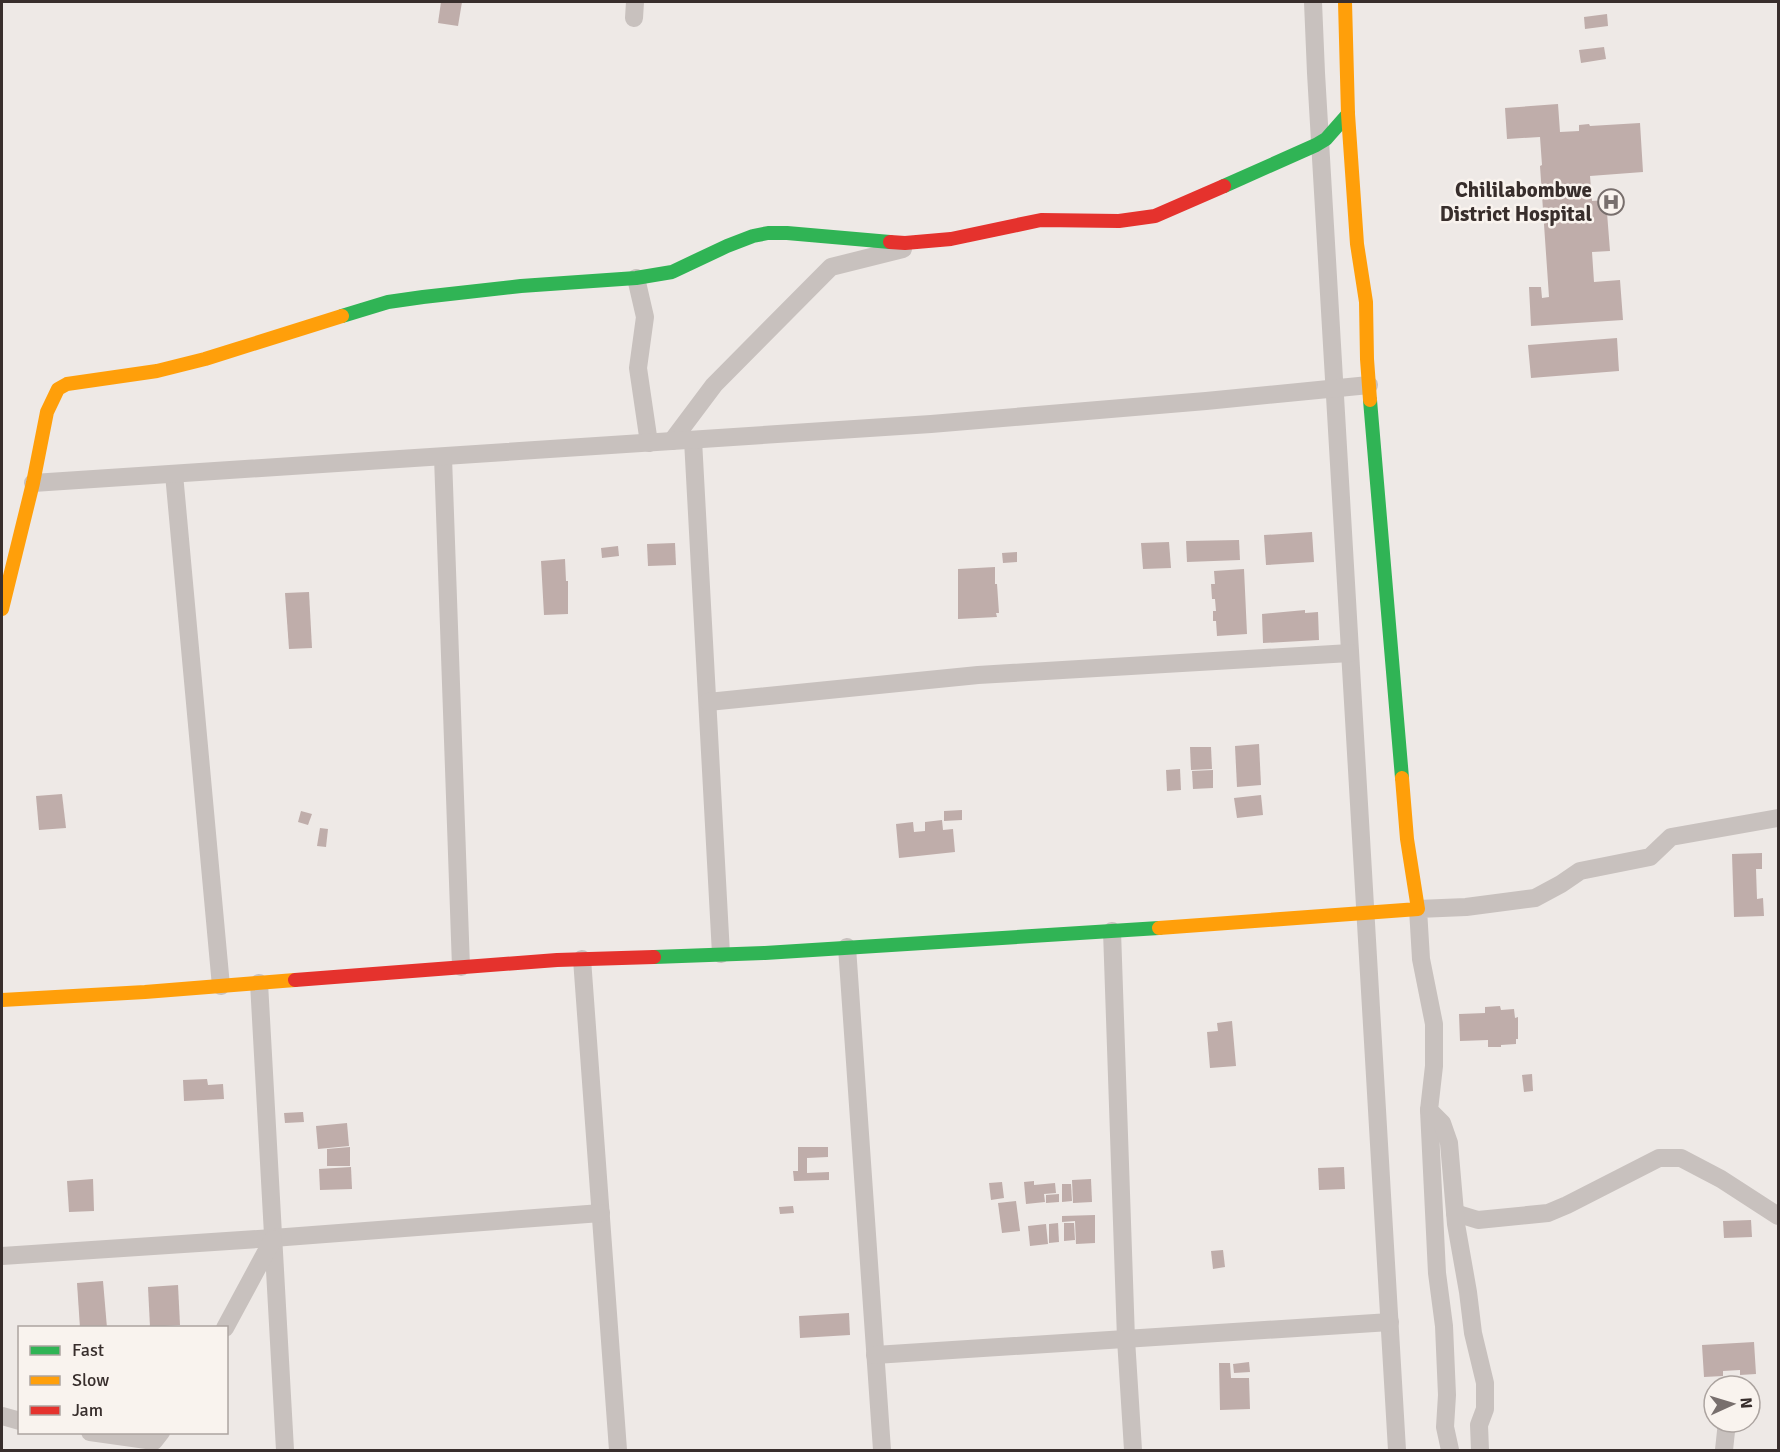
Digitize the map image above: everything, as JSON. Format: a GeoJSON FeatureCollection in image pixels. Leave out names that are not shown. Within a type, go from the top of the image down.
{"type":"FeatureCollection","features":[{"type":"Feature","properties":{"kind":"street"},"geometry":{"type":"LineString","coordinates":[[1313,2],[1397,1450]]}},
{"type":"Feature","properties":{"kind":"street"},"geometry":{"type":"LineString","coordinates":[[1345,2],[1348,114],[1357,244],[1366,302],[1370,385],[1407,839],[1418,909],[1421,959],[1434,1024],[1434,1066],[1429,1110],[1437,1272],[1444,1326],[1448,1395],[1445,1427],[1450,1450]]}},
{"type":"Feature","properties":{"kind":"street"},"geometry":{"type":"LineString","coordinates":[[2,609],[33,483],[47,412],[58,389],[67,384],[157,371],[388,302],[510,288],[636,278],[672,272],[727,246],[768,233],[905,243],[951,239],[1041,220],[1119,221],[1155,216],[1320,143],[1348,114]]}},
{"type":"Feature","properties":{"kind":"street"},"geometry":{"type":"LineString","coordinates":[[672,441],[714,385],[831,267],[933,241]]}},
{"type":"Feature","properties":{"kind":"street"},"geometry":{"type":"LineString","coordinates":[[636,278],[645,317],[638,368],[649,443]]}},
{"type":"Feature","properties":{"kind":"street"},"geometry":{"type":"LineString","coordinates":[[33,483],[931,424],[1370,385]]}},
{"type":"Feature","properties":{"kind":"street"},"geometry":{"type":"LineString","coordinates":[[693,440],[721,954]]}},
{"type":"Feature","properties":{"kind":"street"},"geometry":{"type":"LineString","coordinates":[[443,457],[461,967]]}},
{"type":"Feature","properties":{"kind":"street"},"geometry":{"type":"LineString","coordinates":[[174,474],[221,986]]}},
{"type":"Feature","properties":{"kind":"street"},"geometry":{"type":"LineString","coordinates":[[708,702],[978,675],[1350,653]]}},
{"type":"Feature","properties":{"kind":"street"},"geometry":{"type":"LineString","coordinates":[[2,1000],[582,959],[848,947],[1466,907],[1535,898],[1561,885],[1580,871],[1650,857],[1671,837],[1779,818]]}},
{"type":"Feature","properties":{"kind":"street"},"geometry":{"type":"LineString","coordinates":[[1112,931],[1126,1339],[1133,1450]]}},
{"type":"Feature","properties":{"kind":"street"},"geometry":{"type":"LineString","coordinates":[[848,947],[882,1450]]}},
{"type":"Feature","properties":{"kind":"street"},"geometry":{"type":"LineString","coordinates":[[582,959],[618,1450]]}},
{"type":"Feature","properties":{"kind":"street"},"geometry":{"type":"LineString","coordinates":[[259,983],[285,1450]]}},
{"type":"Feature","properties":{"kind":"street"},"geometry":{"type":"LineString","coordinates":[[1429,1110],[1442,1123],[1449,1143],[1455,1213],[1473,1333],[1485,1383],[1485,1409],[1479,1425],[1480,1450]]}},
{"type":"Feature","properties":{"kind":"street"},"geometry":{"type":"LineString","coordinates":[[1455,1213],[1478,1220],[1548,1213],[1659,1158],[1681,1158],[1721,1179],[1779,1216]]}},
{"type":"Feature","properties":{"kind":"street"},"geometry":{"type":"LineString","coordinates":[[2,1256],[601,1213]]}},
{"type":"Feature","properties":{"kind":"street"},"geometry":{"type":"LineString","coordinates":[[226,1326],[273,1238]]}},
{"type":"Feature","properties":{"kind":"street"},"geometry":{"type":"LineString","coordinates":[[875,1355],[1389,1322]]}},
{"type":"Feature","properties":{"kind":"street"},"geometry":{"type":"LineString","coordinates":[[2,1416],[18,1420]]}},
{"type":"Feature","properties":{"kind":"street"},"geometry":{"type":"LineString","coordinates":[[104,1434],[154,1441],[159,1434]]}},
{"type":"Feature","properties":{"kind":"street"},"geometry":{"type":"LineString","coordinates":[[1725,1450],[1726,1434]]}},
{"type":"Feature","properties":{"kind":"building"},"geometry":{"type":"Polygon","coordinates":[[[441,2],[462,2],[458,26],[438,23],[441,2]]]}},
{"type":"Feature","properties":{"kind":"building"},"geometry":{"type":"Polygon","coordinates":[[[1607,14],[1608,26],[1585,29],[1584,17],[1607,14]]]}},
{"type":"Feature","properties":{"kind":"building"},"geometry":{"type":"Polygon","coordinates":[[[1604,47],[1606,59],[1581,63],[1579,50],[1604,47]]]}},
{"type":"Feature","properties":{"kind":"building"},"geometry":{"type":"Polygon","coordinates":[[[1558,104],[1560,132],[1579,131],[1579,125],[1640,123],[1643,172],[1590,176],[1592,201],[1606,200],[1610,251],[1592,252],[1594,282],[1620,280],[1623,320],[1531,326],[1529,287],[1541,287],[1542,298],[1549,297],[1540,137],[1507,139],[1505,108],[1558,104]]]}},
{"type":"Feature","properties":{"kind":"building"},"geometry":{"type":"Polygon","coordinates":[[[1617,338],[1619,371],[1531,378],[1528,345],[1617,338]]]}},
{"type":"Feature","properties":{"kind":"building"},"geometry":{"type":"Polygon","coordinates":[[[1312,532],[1314,562],[1266,565],[1264,535],[1312,532]]]}},
{"type":"Feature","properties":{"kind":"building"},"geometry":{"type":"Polygon","coordinates":[[[1239,540],[1240,560],[1187,562],[1186,541],[1239,540]]]}},
{"type":"Feature","properties":{"kind":"building"},"geometry":{"type":"Polygon","coordinates":[[[1169,542],[1171,568],[1143,569],[1141,543],[1169,542]]]}},
{"type":"Feature","properties":{"kind":"building"},"geometry":{"type":"Polygon","coordinates":[[[675,543],[676,565],[648,566],[647,544],[675,543]]]}},
{"type":"Feature","properties":{"kind":"building"},"geometry":{"type":"Polygon","coordinates":[[[618,546],[619,556],[602,558],[601,548],[618,546]]]}},
{"type":"Feature","properties":{"kind":"building"},"geometry":{"type":"Polygon","coordinates":[[[1017,552],[1017,562],[1003,563],[1002,553],[1017,552]]]}},
{"type":"Feature","properties":{"kind":"building"},"geometry":{"type":"Polygon","coordinates":[[[565,559],[568,614],[544,615],[541,561],[565,559]]]}},
{"type":"Feature","properties":{"kind":"building"},"geometry":{"type":"Polygon","coordinates":[[[995,567],[999,613],[996,613],[997,617],[958,619],[958,569],[995,567]]]}},
{"type":"Feature","properties":{"kind":"building"},"geometry":{"type":"Polygon","coordinates":[[[1244,569],[1247,634],[1217,636],[1216,621],[1213,621],[1213,611],[1216,611],[1215,599],[1212,599],[1211,584],[1215,584],[1214,571],[1244,569]]]}},
{"type":"Feature","properties":{"kind":"building"},"geometry":{"type":"Polygon","coordinates":[[[309,592],[312,648],[289,649],[285,593],[309,592]]]}},
{"type":"Feature","properties":{"kind":"building"},"geometry":{"type":"Polygon","coordinates":[[[1305,610],[1305,613],[1318,612],[1319,640],[1263,643],[1262,614],[1305,610]]]}},
{"type":"Feature","properties":{"kind":"building"},"geometry":{"type":"Polygon","coordinates":[[[1259,744],[1261,785],[1237,787],[1235,746],[1259,744]]]}},
{"type":"Feature","properties":{"kind":"building"},"geometry":{"type":"Polygon","coordinates":[[[1190,747],[1211,747],[1212,769],[1191,770],[1190,747]]]}},
{"type":"Feature","properties":{"kind":"building"},"geometry":{"type":"Polygon","coordinates":[[[1180,769],[1181,790],[1167,791],[1166,770],[1180,769]]]}},
{"type":"Feature","properties":{"kind":"building"},"geometry":{"type":"Polygon","coordinates":[[[1213,770],[1213,788],[1193,789],[1192,771],[1213,770]]]}},
{"type":"Feature","properties":{"kind":"building"},"geometry":{"type":"Polygon","coordinates":[[[62,794],[66,828],[39,830],[36,796],[62,794]]]}},
{"type":"Feature","properties":{"kind":"building"},"geometry":{"type":"Polygon","coordinates":[[[1261,795],[1263,815],[1237,818],[1234,798],[1261,795]]]}},
{"type":"Feature","properties":{"kind":"building"},"geometry":{"type":"Polygon","coordinates":[[[962,810],[962,820],[944,821],[944,811],[962,810]]]}},
{"type":"Feature","properties":{"kind":"building"},"geometry":{"type":"Polygon","coordinates":[[[301,811],[312,814],[308,825],[298,822],[301,811]]]}},
{"type":"Feature","properties":{"kind":"building"},"geometry":{"type":"Polygon","coordinates":[[[942,820],[943,830],[953,829],[955,852],[899,858],[896,824],[913,822],[914,832],[925,831],[925,822],[942,820]]]}},
{"type":"Feature","properties":{"kind":"building"},"geometry":{"type":"Polygon","coordinates":[[[320,828],[328,829],[326,847],[317,846],[320,828]]]}},
{"type":"Feature","properties":{"kind":"building"},"geometry":{"type":"Polygon","coordinates":[[[1762,853],[1762,869],[1756,869],[1757,899],[1763,898],[1764,916],[1734,917],[1732,854],[1762,853]]]}},
{"type":"Feature","properties":{"kind":"building"},"geometry":{"type":"Polygon","coordinates":[[[1500,1006],[1501,1010],[1514,1009],[1515,1018],[1518,1017],[1516,1044],[1488,1047],[1488,1040],[1460,1041],[1459,1014],[1485,1013],[1485,1007],[1500,1006]]]}},
{"type":"Feature","properties":{"kind":"building"},"geometry":{"type":"Polygon","coordinates":[[[1232,1021],[1236,1066],[1210,1068],[1207,1032],[1218,1031],[1217,1023],[1232,1021]]]}},
{"type":"Feature","properties":{"kind":"building"},"geometry":{"type":"Polygon","coordinates":[[[1532,1074],[1533,1091],[1524,1092],[1522,1075],[1532,1074]]]}},
{"type":"Feature","properties":{"kind":"building"},"geometry":{"type":"Polygon","coordinates":[[[207,1079],[208,1085],[223,1084],[224,1099],[184,1101],[183,1080],[207,1079]]]}},
{"type":"Feature","properties":{"kind":"building"},"geometry":{"type":"Polygon","coordinates":[[[303,1112],[304,1122],[285,1123],[284,1113],[303,1112]]]}},
{"type":"Feature","properties":{"kind":"building"},"geometry":{"type":"Polygon","coordinates":[[[347,1123],[349,1146],[318,1149],[316,1126],[347,1123]]]}},
{"type":"Feature","properties":{"kind":"building"},"geometry":{"type":"Polygon","coordinates":[[[350,1147],[350,1166],[327,1166],[327,1149],[350,1147]]]}},
{"type":"Feature","properties":{"kind":"building"},"geometry":{"type":"Polygon","coordinates":[[[798,1147],[828,1147],[828,1157],[807,1158],[807,1173],[829,1172],[829,1180],[794,1181],[793,1171],[798,1171],[798,1147]]]}},
{"type":"Feature","properties":{"kind":"building"},"geometry":{"type":"Polygon","coordinates":[[[351,1167],[352,1189],[320,1190],[319,1169],[351,1167]]]}},
{"type":"Feature","properties":{"kind":"building"},"geometry":{"type":"Polygon","coordinates":[[[1344,1167],[1345,1189],[1319,1190],[1318,1168],[1344,1167]]]}},
{"type":"Feature","properties":{"kind":"building"},"geometry":{"type":"Polygon","coordinates":[[[93,1179],[94,1211],[69,1212],[67,1181],[93,1179]]]}},
{"type":"Feature","properties":{"kind":"building"},"geometry":{"type":"Polygon","coordinates":[[[1091,1179],[1092,1202],[1073,1203],[1072,1180],[1091,1179]]]}},
{"type":"Feature","properties":{"kind":"building"},"geometry":{"type":"Polygon","coordinates":[[[1034,1181],[1034,1185],[1055,1183],[1056,1193],[1044,1194],[1045,1202],[1026,1204],[1024,1182],[1034,1181]]]}},
{"type":"Feature","properties":{"kind":"building"},"geometry":{"type":"Polygon","coordinates":[[[1002,1182],[1004,1198],[991,1200],[989,1183],[1002,1182]]]}},
{"type":"Feature","properties":{"kind":"building"},"geometry":{"type":"Polygon","coordinates":[[[1062,1184],[1071,1184],[1072,1201],[1062,1202],[1062,1184]]]}},
{"type":"Feature","properties":{"kind":"building"},"geometry":{"type":"Polygon","coordinates":[[[1059,1194],[1059,1202],[1046,1203],[1046,1195],[1059,1194]]]}},
{"type":"Feature","properties":{"kind":"building"},"geometry":{"type":"Polygon","coordinates":[[[1016,1201],[1020,1231],[1002,1233],[998,1203],[1016,1201]]]}},
{"type":"Feature","properties":{"kind":"building"},"geometry":{"type":"Polygon","coordinates":[[[793,1206],[794,1213],[780,1214],[779,1207],[793,1206]]]}},
{"type":"Feature","properties":{"kind":"building"},"geometry":{"type":"Polygon","coordinates":[[[1095,1215],[1095,1243],[1076,1244],[1075,1221],[1062,1222],[1062,1216],[1095,1215]]]}},
{"type":"Feature","properties":{"kind":"building"},"geometry":{"type":"Polygon","coordinates":[[[1751,1220],[1752,1237],[1724,1238],[1723,1221],[1751,1220]]]}},
{"type":"Feature","properties":{"kind":"building"},"geometry":{"type":"Polygon","coordinates":[[[1058,1223],[1059,1242],[1049,1243],[1049,1224],[1058,1223]]]}},
{"type":"Feature","properties":{"kind":"building"},"geometry":{"type":"Polygon","coordinates":[[[1064,1223],[1074,1223],[1075,1240],[1064,1241],[1064,1223]]]}},
{"type":"Feature","properties":{"kind":"building"},"geometry":{"type":"Polygon","coordinates":[[[1046,1224],[1048,1244],[1030,1246],[1028,1226],[1046,1224]]]}},
{"type":"Feature","properties":{"kind":"building"},"geometry":{"type":"Polygon","coordinates":[[[1223,1250],[1225,1267],[1213,1269],[1211,1251],[1223,1250]]]}},
{"type":"Feature","properties":{"kind":"building"},"geometry":{"type":"Polygon","coordinates":[[[103,1281],[107,1326],[80,1326],[77,1283],[103,1281]]]}},
{"type":"Feature","properties":{"kind":"building"},"geometry":{"type":"Polygon","coordinates":[[[178,1285],[180,1325],[150,1326],[148,1287],[178,1285]]]}},
{"type":"Feature","properties":{"kind":"building"},"geometry":{"type":"Polygon","coordinates":[[[849,1313],[850,1335],[800,1338],[799,1316],[849,1313]]]}},
{"type":"Feature","properties":{"kind":"building"},"geometry":{"type":"Polygon","coordinates":[[[1754,1342],[1756,1374],[1740,1374],[1740,1370],[1723,1371],[1723,1374],[1704,1374],[1702,1345],[1754,1342]]]}},
{"type":"Feature","properties":{"kind":"building"},"geometry":{"type":"Polygon","coordinates":[[[1249,1362],[1250,1372],[1234,1373],[1233,1364],[1249,1362]]]}},
{"type":"Feature","properties":{"kind":"building"},"geometry":{"type":"Polygon","coordinates":[[[1219,1363],[1230,1363],[1231,1378],[1249,1378],[1250,1409],[1220,1410],[1219,1363]]]}},
{"type":"Feature","properties":{"kind":"traffic: fast"},"geometry":{"type":"LineString","coordinates":[[1224,186],[1316,145],[1326,139],[1348,114]]}},
{"type":"Feature","properties":{"kind":"traffic: fast"},"geometry":{"type":"LineString","coordinates":[[342,316],[388,302],[423,297],[521,286],[636,278],[672,272],[727,246],[768,233],[890,242]]}},
{"type":"Feature","properties":{"kind":"traffic: fast"},"geometry":{"type":"LineString","coordinates":[[1370,400],[1402,778]]}},
{"type":"Feature","properties":{"kind":"traffic: fast"},"geometry":{"type":"LineString","coordinates":[[654,957],[765,953],[1159,928]]}},
{"type":"Feature","properties":{"kind":"traffic: slow"},"geometry":{"type":"LineString","coordinates":[[1345,2],[1348,114],[1357,244],[1366,302],[1370,400]]}},
{"type":"Feature","properties":{"kind":"traffic: slow"},"geometry":{"type":"LineString","coordinates":[[2,609],[33,483],[47,412],[58,389],[67,384],[157,371],[205,359],[342,316]]}},
{"type":"Feature","properties":{"kind":"traffic: slow"},"geometry":{"type":"LineString","coordinates":[[1159,928],[1418,909],[1407,839],[1402,778]]}},
{"type":"Feature","properties":{"kind":"traffic: slow"},"geometry":{"type":"LineString","coordinates":[[2,1000],[295,980]]}},
{"type":"Feature","properties":{"kind":"traffic: jam"},"geometry":{"type":"LineString","coordinates":[[890,242],[951,239],[1041,220],[1119,221],[1155,216],[1224,186]]}},
{"type":"Feature","properties":{"kind":"traffic: jam"},"geometry":{"type":"LineString","coordinates":[[295,980],[557,960],[654,957]]}},
{"type":"Feature","properties":{"kind":"place","name":"Chililabombwe District Hospital"},"geometry":{"type":"Point","coordinates":[1611,202]}}]}
